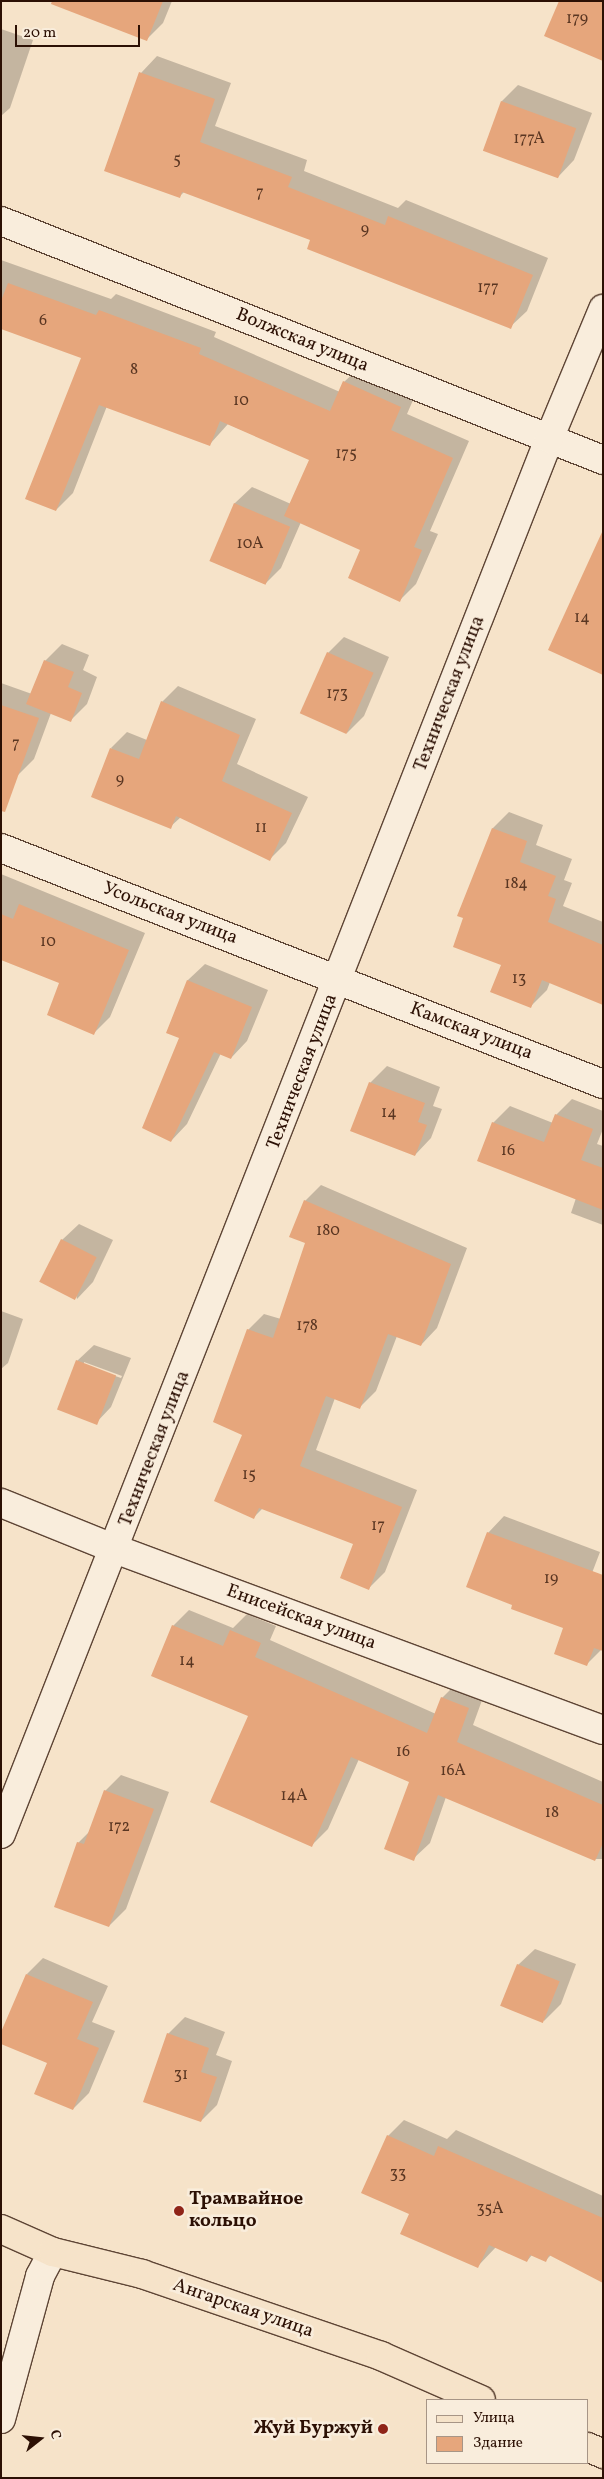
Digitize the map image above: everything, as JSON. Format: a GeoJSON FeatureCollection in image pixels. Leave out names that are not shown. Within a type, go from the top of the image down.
{"type":"FeatureCollection","features":[{"type":"Feature","properties":{"kind":"main road","name":"Ангарская улица"},"geometry":{"type":"LineString","coordinates":[[1,2229],[53,2252],[142,2274],[381,2356],[479,2399]]}},
{"type":"Feature","properties":{"kind":"main road"},"geometry":{"type":"LineString","coordinates":[[589,2447],[603,2454]]}},
{"type":"Feature","properties":{"kind":"street","name":"Волжская улица"},"geometry":{"type":"LineString","coordinates":[[1,222],[603,460]]}},
{"type":"Feature","properties":{"kind":"street","name":"Техническая улица"},"geometry":{"type":"LineString","coordinates":[[1,1834],[339,980],[549,439],[603,309]]}},
{"type":"Feature","properties":{"kind":"street","name":"Усольская улица"},"geometry":{"type":"LineString","coordinates":[[1,848],[339,980]]}},
{"type":"Feature","properties":{"kind":"street","name":"Камская улица"},"geometry":{"type":"LineString","coordinates":[[339,980],[603,1084]]}},
{"type":"Feature","properties":{"kind":"street","name":"Енисейская улица"},"geometry":{"type":"LineString","coordinates":[[1,1503],[115,1549],[603,1730]]}},
{"type":"Feature","properties":{"kind":"street"},"geometry":{"type":"LineString","coordinates":[[1,2419],[40,2276],[53,2252]]}},
{"type":"Feature","properties":{"kind":"building"},"geometry":{"type":"Polygon","coordinates":[[[52,1],[163,1],[147,41],[51,4],[52,1]]]}},
{"type":"Feature","properties":{"kind":"building"},"geometry":{"type":"Polygon","coordinates":[[[559,1],[603,1],[603,61],[544,36],[559,1]]]}},
{"type":"Feature","properties":{"kind":"building"},"geometry":{"type":"Polygon","coordinates":[[[139,72],[215,99],[200,142],[292,177],[288,187],[385,225],[388,216],[533,275],[511,329],[307,249],[310,240],[182,192],[180,198],[104,171],[139,72]]]}},
{"type":"Feature","properties":{"kind":"building"},"geometry":{"type":"Polygon","coordinates":[[[501,101],[576,128],[558,178],[483,151],[501,101]]]}},
{"type":"Feature","properties":{"kind":"building"},"geometry":{"type":"Polygon","coordinates":[[[8,283],[96,315],[99,310],[201,348],[199,354],[330,411],[343,381],[401,407],[391,430],[453,458],[414,547],[422,550],[400,602],[348,578],[360,550],[284,516],[309,460],[220,421],[210,446],[99,405],[56,511],[25,499],[81,358],[1,329],[1,301],[8,283]]]}},
{"type":"Feature","properties":{"kind":"building"},"geometry":{"type":"Polygon","coordinates":[[[234,503],[290,527],[266,585],[209,561],[234,503]]]}},
{"type":"Feature","properties":{"kind":"building"},"geometry":{"type":"Polygon","coordinates":[[[603,530],[603,675],[548,650],[603,530]]]}},
{"type":"Feature","properties":{"kind":"building"},"geometry":{"type":"Polygon","coordinates":[[[327,652],[374,673],[346,734],[300,713],[327,652]]]}},
{"type":"Feature","properties":{"kind":"building"},"geometry":{"type":"Polygon","coordinates":[[[44,660],[74,672],[68,687],[82,693],[71,722],[26,704],[44,660]]]}},
{"type":"Feature","properties":{"kind":"building"},"geometry":{"type":"Polygon","coordinates":[[[161,701],[240,735],[222,781],[292,813],[270,861],[176,816],[171,829],[91,797],[110,748],[139,759],[161,701]]]}},
{"type":"Feature","properties":{"kind":"building"},"geometry":{"type":"Polygon","coordinates":[[[1,705],[39,718],[5,812],[1,811],[1,705]]]}},
{"type":"Feature","properties":{"kind":"building"},"geometry":{"type":"Polygon","coordinates":[[[492,828],[527,841],[520,862],[556,876],[548,896],[556,899],[548,922],[603,945],[603,1005],[542,980],[531,1008],[490,992],[501,965],[453,947],[463,918],[457,916],[492,828]]]}},
{"type":"Feature","properties":{"kind":"building"},"geometry":{"type":"Polygon","coordinates":[[[19,904],[129,950],[94,1035],[47,1015],[59,983],[1,960],[1,914],[13,919],[19,904]]]}},
{"type":"Feature","properties":{"kind":"building"},"geometry":{"type":"Polygon","coordinates":[[[187,980],[252,1007],[231,1059],[214,1052],[171,1142],[142,1128],[179,1038],[166,1033],[187,980]]]}},
{"type":"Feature","properties":{"kind":"building"},"geometry":{"type":"Polygon","coordinates":[[[369,1082],[425,1103],[418,1122],[427,1125],[415,1156],[350,1131],[369,1082]]]}},
{"type":"Feature","properties":{"kind":"building"},"geometry":{"type":"Polygon","coordinates":[[[555,1114],[593,1129],[581,1160],[603,1168],[603,1210],[477,1161],[492,1122],[544,1142],[555,1114]]]}},
{"type":"Feature","properties":{"kind":"building"},"geometry":{"type":"Polygon","coordinates":[[[304,1200],[451,1264],[421,1346],[388,1334],[360,1409],[326,1396],[300,1466],[402,1507],[369,1590],[340,1578],[353,1544],[259,1508],[254,1519],[214,1501],[242,1435],[213,1422],[247,1329],[273,1338],[305,1243],[289,1237],[304,1200]]]}},
{"type":"Feature","properties":{"kind":"building"},"geometry":{"type":"Polygon","coordinates":[[[61,1239],[97,1257],[75,1300],[39,1282],[61,1239]]]}},
{"type":"Feature","properties":{"kind":"building"},"geometry":{"type":"Polygon","coordinates":[[[76,1360],[116,1375],[97,1425],[57,1409],[76,1360]]]}},
{"type":"Feature","properties":{"kind":"building"},"geometry":{"type":"Polygon","coordinates":[[[487,1532],[603,1575],[603,1651],[594,1648],[587,1666],[554,1654],[563,1628],[511,1609],[512,1605],[466,1587],[487,1532]]]}},
{"type":"Feature","properties":{"kind":"building"},"geometry":{"type":"Polygon","coordinates":[[[172,1625],[223,1646],[230,1630],[261,1643],[255,1657],[427,1733],[441,1697],[469,1708],[457,1742],[603,1805],[603,1843],[595,1861],[438,1795],[414,1861],[384,1849],[409,1782],[351,1757],[312,1847],[210,1802],[248,1716],[151,1676],[172,1625]]]}},
{"type":"Feature","properties":{"kind":"building"},"geometry":{"type":"Polygon","coordinates":[[[104,1790],[154,1809],[109,1927],[54,1907],[77,1842],[84,1844],[104,1790]]]}},
{"type":"Feature","properties":{"kind":"building"},"geometry":{"type":"Polygon","coordinates":[[[517,1964],[560,1981],[543,2023],[500,2006],[517,1964]]]}},
{"type":"Feature","properties":{"kind":"building"},"geometry":{"type":"Polygon","coordinates":[[[26,1974],[93,2002],[77,2039],[99,2048],[73,2110],[34,2094],[47,2063],[1,2044],[1,2032],[26,1974]]]}},
{"type":"Feature","properties":{"kind":"building"},"geometry":{"type":"Polygon","coordinates":[[[167,2033],[209,2048],[201,2072],[217,2077],[201,2122],[143,2102],[167,2033]]]}},
{"type":"Feature","properties":{"kind":"building"},"geometry":{"type":"Polygon","coordinates":[[[387,2135],[434,2156],[438,2146],[603,2218],[603,2283],[549,2255],[546,2262],[530,2255],[527,2262],[489,2245],[478,2268],[400,2234],[409,2214],[361,2193],[387,2135]]]}},
{"type":"Feature","properties":{"kind":"place","name":"Трамвайное кольцо"},"geometry":{"type":"Point","coordinates":[179,2211]}},
{"type":"Feature","properties":{"kind":"place","name":"Жуй Буржуй"},"geometry":{"type":"Point","coordinates":[383,2429]}}]}
